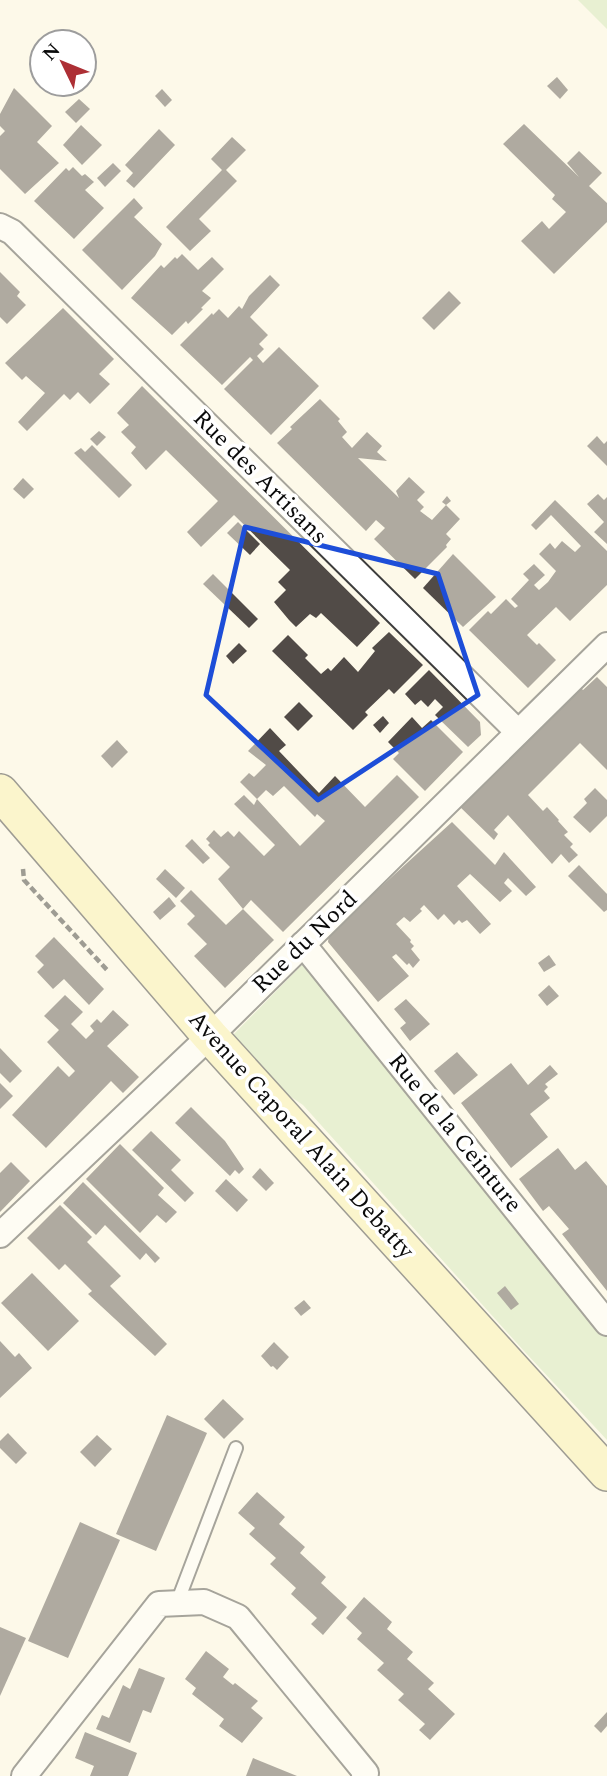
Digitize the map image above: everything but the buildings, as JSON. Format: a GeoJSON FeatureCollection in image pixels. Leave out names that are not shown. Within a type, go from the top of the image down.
{"type":"FeatureCollection","features":[{"type":"Feature","properties":{"kind":"main road","name":"Avenue Caporal Alain Debatty"},"geometry":{"type":"LineString","coordinates":[[0,792],[210,1035],[607,1473]]}},
{"type":"Feature","properties":{"kind":"street","name":"Rue des Artisans"},"geometry":{"type":"LineString","coordinates":[[0,226],[12,232],[518,732]]}},
{"type":"Feature","properties":{"kind":"street","name":"Rue du Nord"},"geometry":{"type":"LineString","coordinates":[[0,1235],[210,1035],[607,645]]}},
{"type":"Feature","properties":{"kind":"street","name":"Rue de la Ceinture"},"geometry":{"type":"LineString","coordinates":[[303,944],[607,1323]]}},
{"type":"Feature","properties":{"kind":"street"},"geometry":{"type":"LineString","coordinates":[[24,1776],[159,1604],[204,1602],[238,1617],[366,1773],[364,1776]]}},
{"type":"Feature","properties":{"kind":"lane"},"geometry":{"type":"LineString","coordinates":[[177,1603],[236,1448]]}},
{"type":"Feature","properties":{"kind":"highlighted area"},"geometry":{"type":"Polygon","coordinates":[[[245,527],[438,574],[478,695],[318,800],[206,695],[245,527]]]}},
{"type":"Feature","properties":{"kind":"green space"},"geometry":{"type":"Polygon","coordinates":[[[578,0],[607,0],[607,29],[578,0]]]}},
{"type":"Feature","properties":{"kind":"green space"},"geometry":{"type":"Polygon","coordinates":[[[302,965],[322,983],[607,1331],[607,1440],[303,1105],[282,1091],[232,1036],[302,965]]]}}]}
